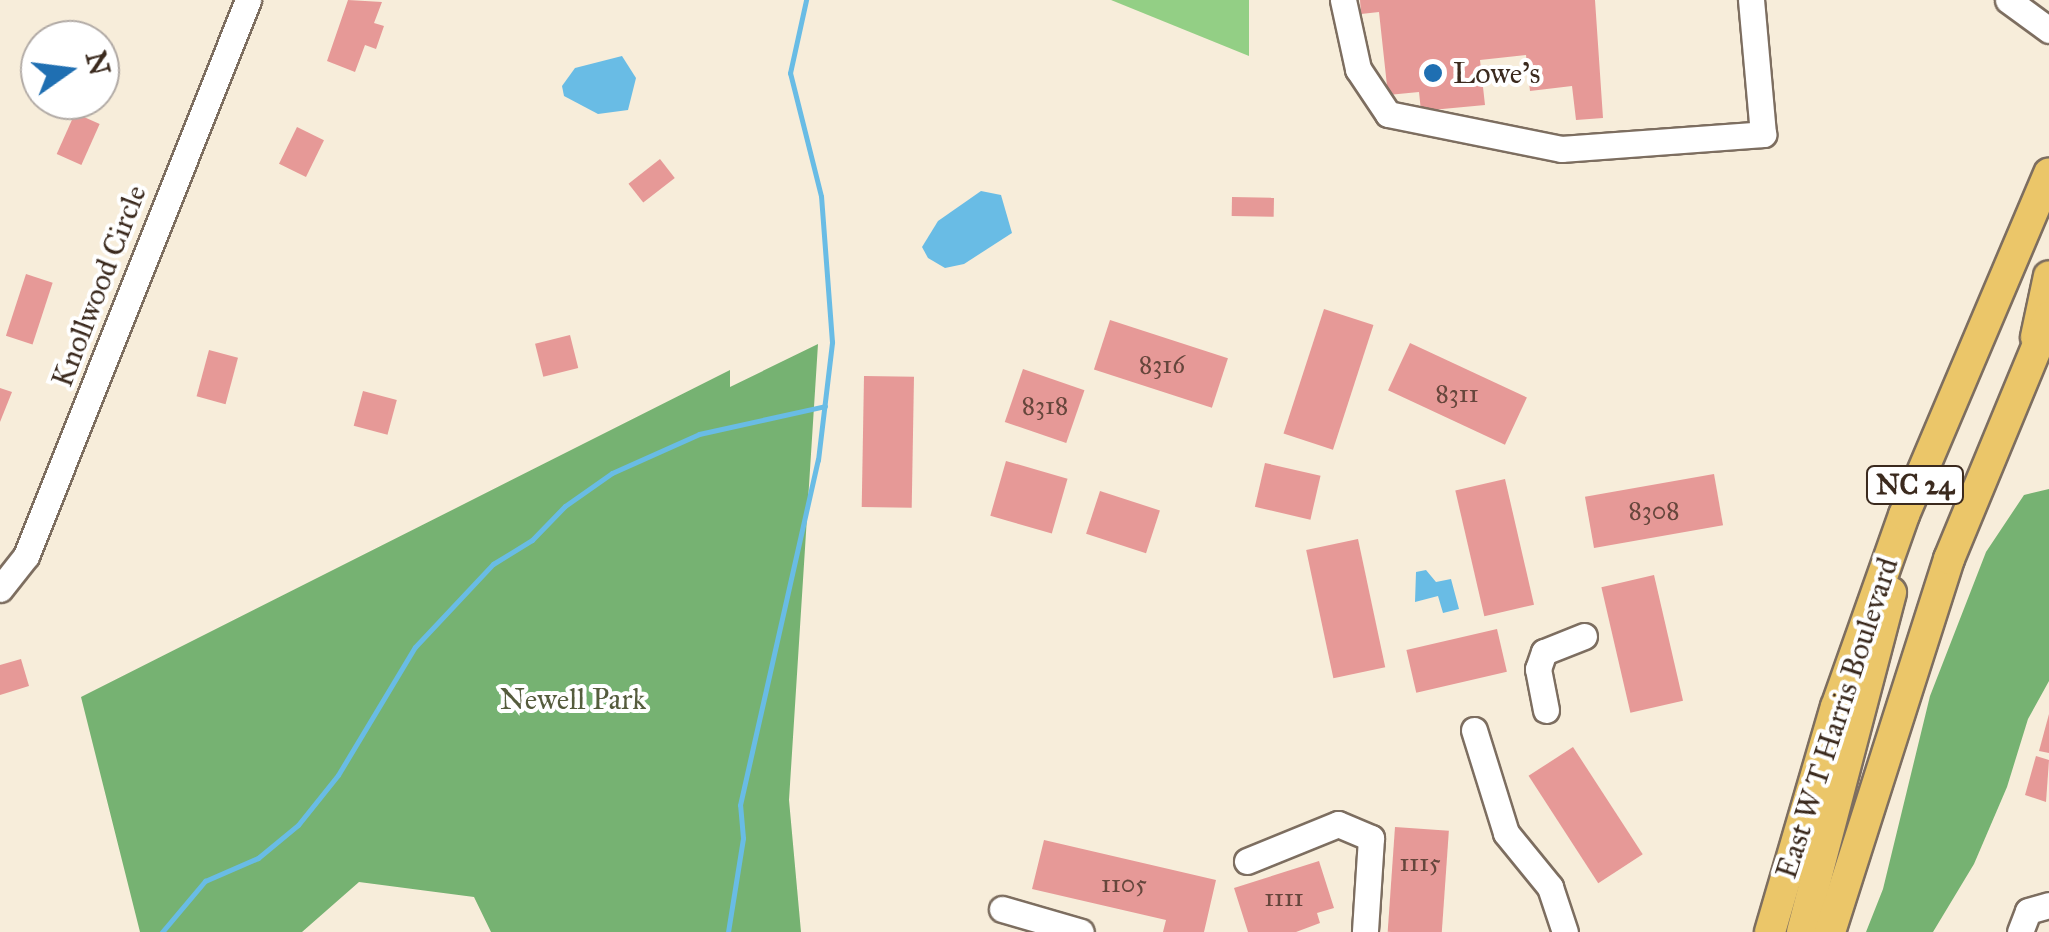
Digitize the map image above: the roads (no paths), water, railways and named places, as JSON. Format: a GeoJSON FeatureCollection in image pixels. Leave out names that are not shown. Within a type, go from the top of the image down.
{"type":"FeatureCollection","features":[{"type":"Feature","properties":{"kind":"main road","name":"East W T Harris Boulevard"},"geometry":{"type":"LineString","coordinates":[[1770,932],[1836,707],[1904,514],[2049,174]]}},
{"type":"Feature","properties":{"kind":"main road"},"geometry":{"type":"LineString","coordinates":[[2035,350],[2049,276]]}},
{"type":"Feature","properties":{"kind":"main road","name":"East W T Harris Boulevard"},"geometry":{"type":"LineString","coordinates":[[1830,932],[1912,664],[2049,317]]}},
{"type":"Feature","properties":{"kind":"main road"},"geometry":{"type":"LineString","coordinates":[[1802,932],[1887,619],[1904,514]]}},
{"type":"Feature","properties":{"kind":"street","name":"Knollwood Circle"},"geometry":{"type":"LineString","coordinates":[[0,589],[26,556],[248,0]]}},
{"type":"Feature","properties":{"kind":"street"},"geometry":{"type":"LineString","coordinates":[[1343,0],[1358,69],[1388,114],[1561,149],[1763,134],[1751,0]]}},
{"type":"Feature","properties":{"kind":"street"},"geometry":{"type":"LineString","coordinates":[[2008,0],[2049,30]]}},
{"type":"Feature","properties":{"kind":"street"},"geometry":{"type":"LineString","coordinates":[[1546,710],[1538,669],[1544,652],[1584,636]]}},
{"type":"Feature","properties":{"kind":"street"},"geometry":{"type":"LineString","coordinates":[[1474,730],[1506,833],[1550,887],[1565,932]]}},
{"type":"Feature","properties":{"kind":"street"},"geometry":{"type":"LineString","coordinates":[[1247,861],[1338,824],[1372,838],[1365,932]]}},
{"type":"Feature","properties":{"kind":"street"},"geometry":{"type":"LineString","coordinates":[[2020,932],[2028,911],[2049,905]]}},
{"type":"Feature","properties":{"kind":"street"},"geometry":{"type":"LineString","coordinates":[[1002,908],[1081,932]]}},
{"type":"Feature","properties":{"kind":"water"},"geometry":{"type":"Polygon","coordinates":[[[622,56],[636,78],[628,110],[598,114],[564,96],[562,86],[575,68],[622,56]]]}},
{"type":"Feature","properties":{"kind":"water"},"geometry":{"type":"Polygon","coordinates":[[[981,191],[1001,195],[1012,233],[964,264],[945,268],[928,258],[922,247],[938,221],[981,191]]]}},
{"type":"Feature","properties":{"kind":"water"},"geometry":{"type":"Polygon","coordinates":[[[1426,570],[1436,582],[1451,579],[1459,609],[1443,613],[1438,596],[1415,602],[1416,572],[1426,570]]]}},
{"type":"Feature","properties":{"kind":"waterway"},"geometry":{"type":"LineString","coordinates":[[728,932],[743,838],[740,805],[818,460],[832,342],[821,196],[790,73],[806,0]]}},
{"type":"Feature","properties":{"kind":"waterway"},"geometry":{"type":"LineString","coordinates":[[162,932],[205,881],[258,858],[298,825],[338,775],[415,647],[493,564],[532,540],[565,506],[612,473],[699,434],[825,406]]}},
{"type":"Feature","properties":{"kind":"place","name":"Lowe's"},"geometry":{"type":"Point","coordinates":[1433,73]}},
{"type":"Feature","properties":{"kind":"park label","name":"Newell Park"},"geometry":{"type":"Point","coordinates":[573,699]}}]}
